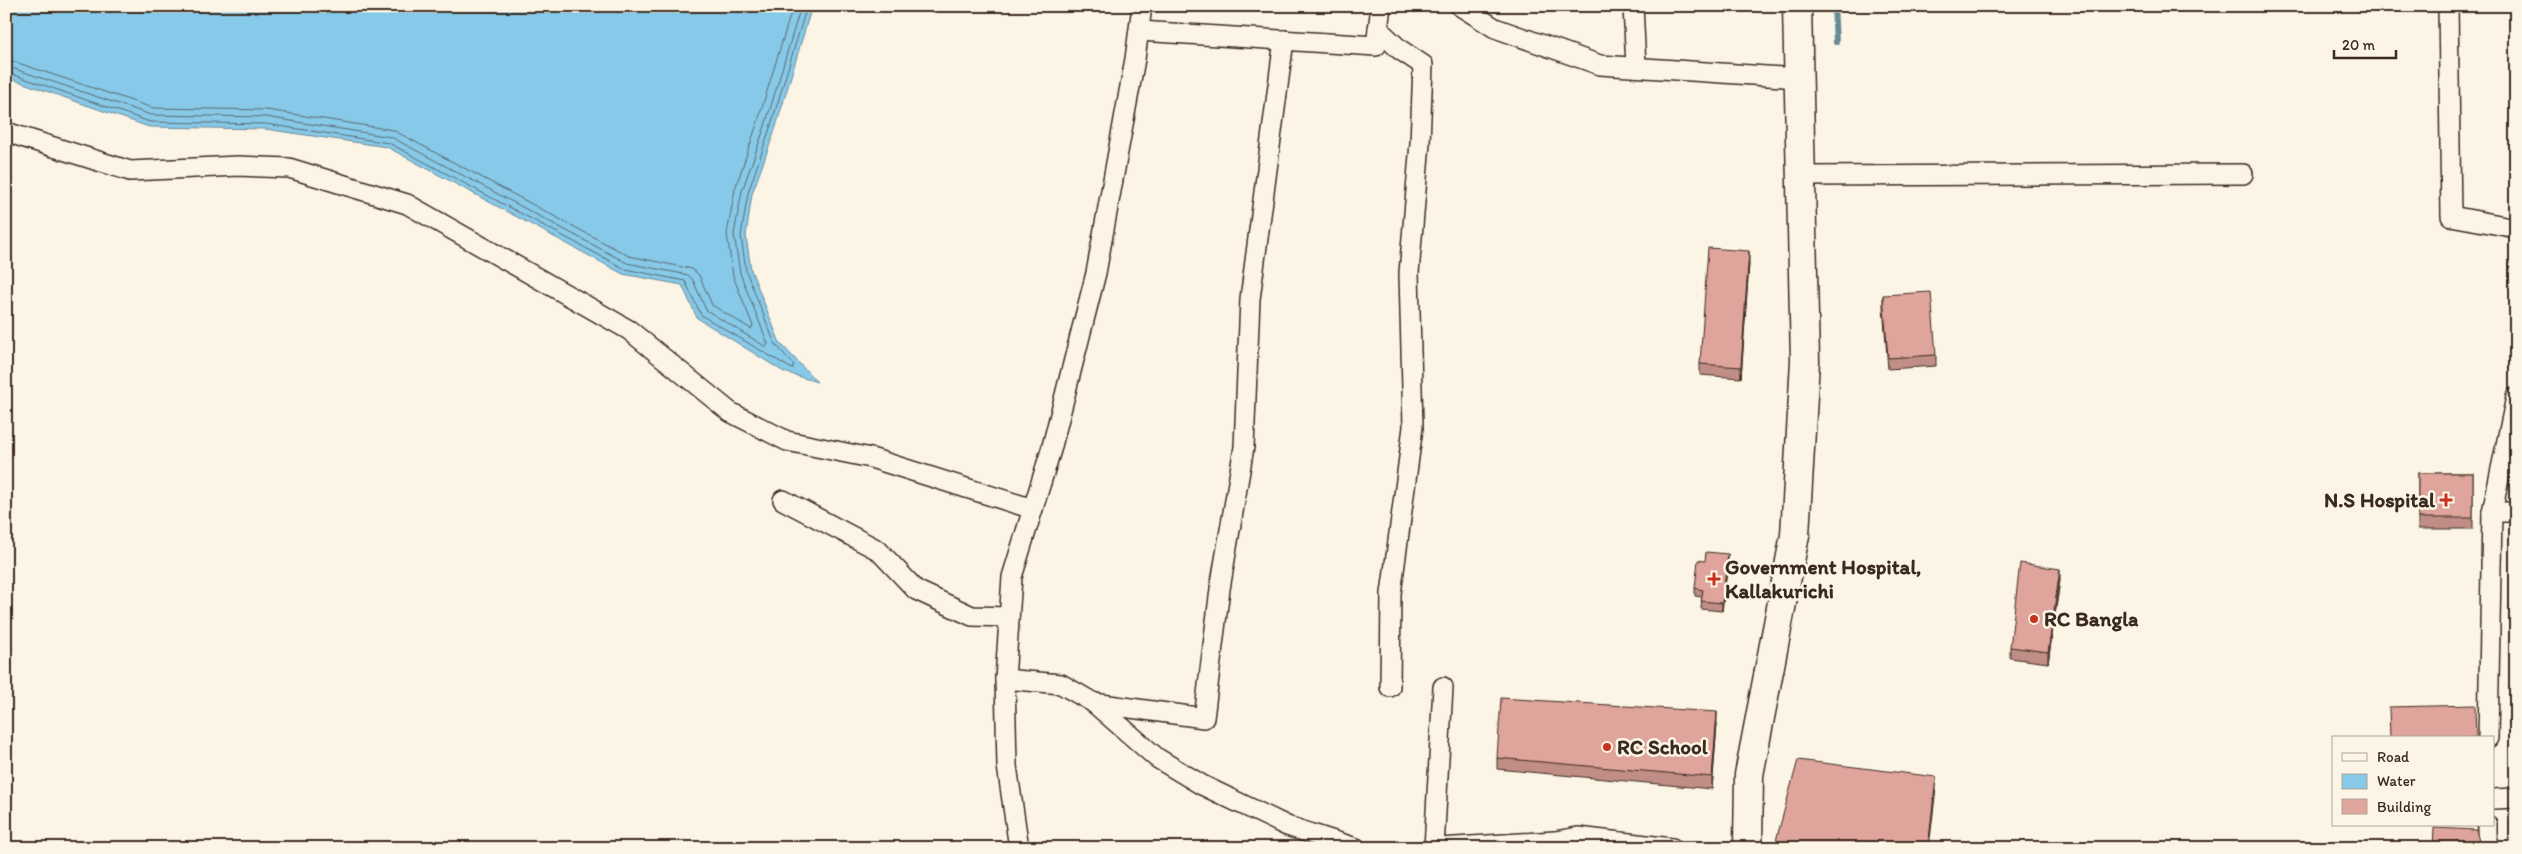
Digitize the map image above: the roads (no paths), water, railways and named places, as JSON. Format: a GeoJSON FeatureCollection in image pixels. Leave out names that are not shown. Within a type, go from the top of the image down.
{"type":"FeatureCollection","features":[{"type":"Feature","properties":{"kind":"main road"},"geometry":{"type":"LineString","coordinates":[[1748,848],[1749,775],[1795,536],[1806,361],[1797,6]]}},
{"type":"Feature","properties":{"kind":"street"},"geometry":{"type":"LineString","coordinates":[[1019,848],[1007,766],[1005,679],[1012,577],[1051,450],[1096,273],[1142,6]]}},
{"type":"Feature","properties":{"kind":"street"},"geometry":{"type":"LineString","coordinates":[[1139,31],[1376,46],[1381,6]]}},
{"type":"Feature","properties":{"kind":"street"},"geometry":{"type":"LineString","coordinates":[[1460,6],[1495,28],[1600,64],[1799,78]]}},
{"type":"Feature","properties":{"kind":"street"},"geometry":{"type":"LineString","coordinates":[[1633,6],[1636,67]]}},
{"type":"Feature","properties":{"kind":"street"},"geometry":{"type":"LineString","coordinates":[[2448,6],[2451,216],[2516,228]]}},
{"type":"Feature","properties":{"kind":"street"},"geometry":{"type":"LineString","coordinates":[[1378,29],[1399,49],[1423,65],[1420,143],[1408,273],[1413,427],[1391,594],[1390,687]]}},
{"type":"Feature","properties":{"kind":"street"},"geometry":{"type":"LineString","coordinates":[[1094,703],[1204,718],[1220,589],[1244,447],[1250,299],[1284,40]]}},
{"type":"Feature","properties":{"kind":"street"},"geometry":{"type":"LineString","coordinates":[[6,132],[130,171],[238,166],[289,168],[407,204],[629,330],[730,412],[787,441],[871,458],[1034,509]]}},
{"type":"Feature","properties":{"kind":"street"},"geometry":{"type":"LineString","coordinates":[[1801,176],[2243,174]]}},
{"type":"Feature","properties":{"kind":"street"},"geometry":{"type":"LineString","coordinates":[[2488,736],[2492,512],[2516,397]]}},
{"type":"Feature","properties":{"kind":"street"},"geometry":{"type":"LineString","coordinates":[[783,500],[878,550],[916,590],[972,616],[1009,617]]}},
{"type":"Feature","properties":{"kind":"street"},"geometry":{"type":"LineString","coordinates":[[2492,512],[2516,512]]}},
{"type":"Feature","properties":{"kind":"street"},"geometry":{"type":"LineString","coordinates":[[1005,679],[1060,684],[1094,703],[1157,758],[1202,785],[1287,826],[1356,848]]}},
{"type":"Feature","properties":{"kind":"street"},"geometry":{"type":"LineString","coordinates":[[1434,848],[1443,686]]}},
{"type":"Feature","properties":{"kind":"street"},"geometry":{"type":"LineString","coordinates":[[2494,798],[2516,798]]}},
{"type":"Feature","properties":{"kind":"street"},"geometry":{"type":"LineString","coordinates":[[2487,826],[2487,848]]}},
{"type":"Feature","properties":{"kind":"street"},"geometry":{"type":"LineString","coordinates":[[1438,848],[1554,841],[1578,837],[1672,848]]}},
{"type":"Feature","properties":{"kind":"water"},"geometry":{"type":"Polygon","coordinates":[[[6,6],[812,6],[775,130],[752,194],[746,236],[751,270],[780,343],[817,382],[784,372],[697,318],[682,285],[623,274],[387,147],[265,129],[149,127],[6,77],[6,6]]]}},
{"type":"Feature","properties":{"kind":"waterway"},"geometry":{"type":"LineString","coordinates":[[1834,6],[1836,42]]}},
{"type":"Feature","properties":{"kind":"place","name":"N.S Hospital"},"geometry":{"type":"Point","coordinates":[2446,500]}},
{"type":"Feature","properties":{"kind":"place","name":"Government Hospital, Kallakurichi"},"geometry":{"type":"Point","coordinates":[1714,579]}},
{"type":"Feature","properties":{"kind":"place","name":"RC Bangla"},"geometry":{"type":"Point","coordinates":[2034,619]}},
{"type":"Feature","properties":{"kind":"place","name":"RC School"},"geometry":{"type":"Point","coordinates":[1607,747]}}]}
